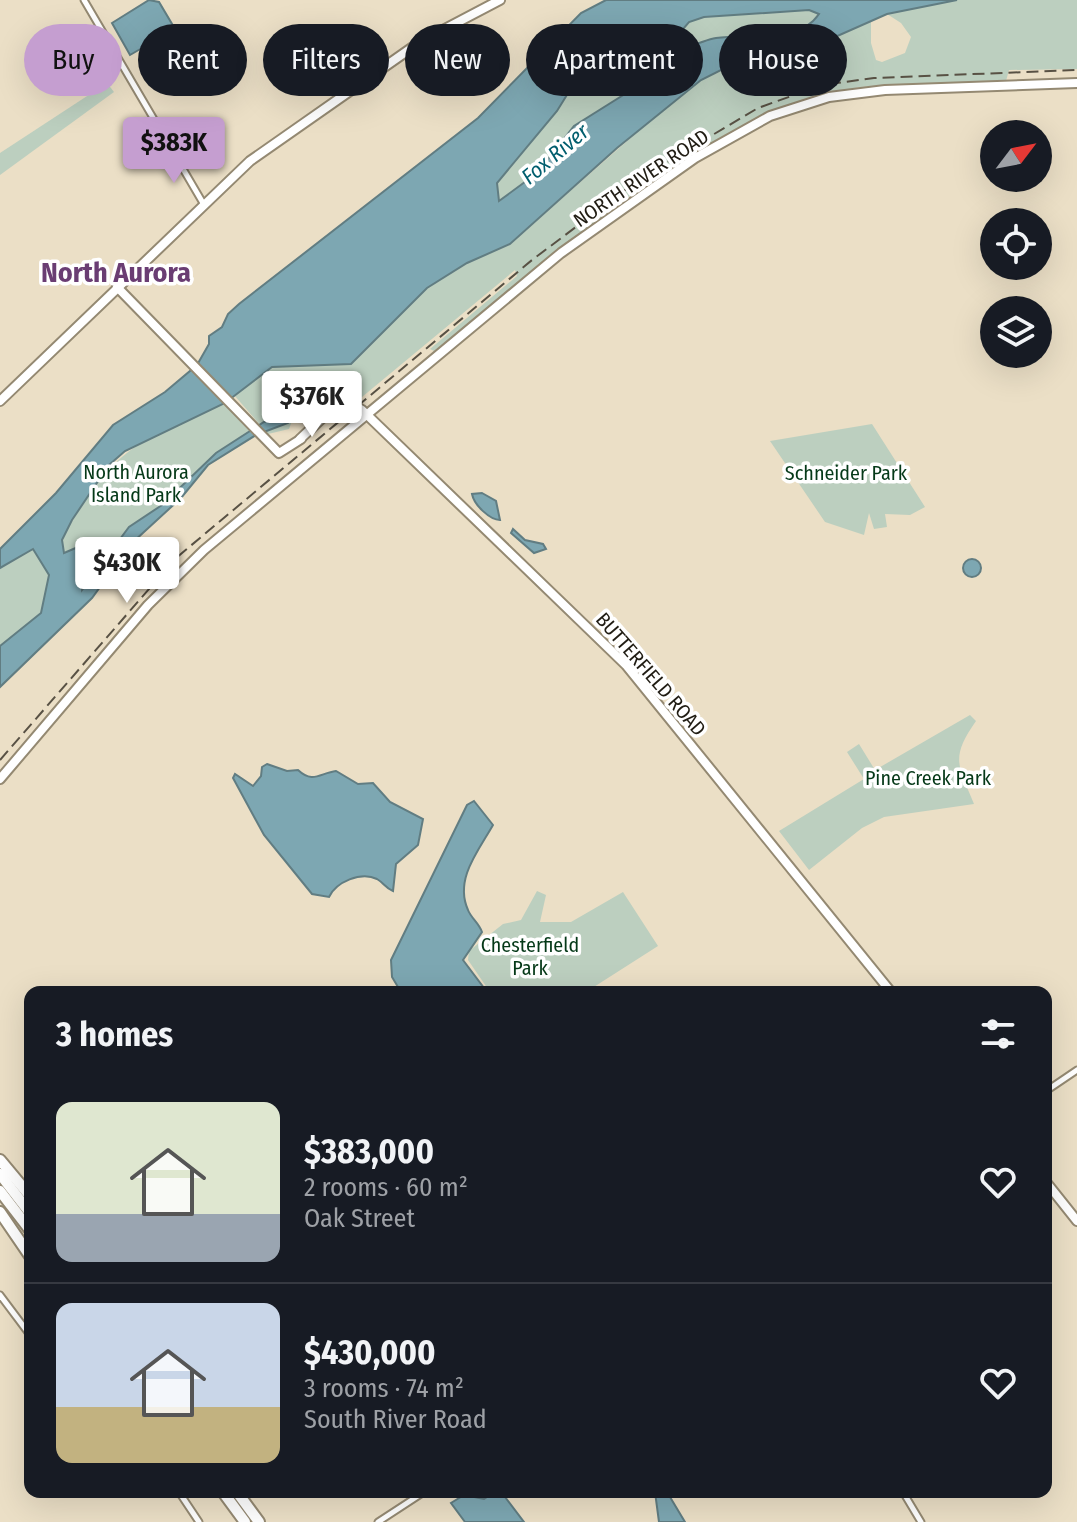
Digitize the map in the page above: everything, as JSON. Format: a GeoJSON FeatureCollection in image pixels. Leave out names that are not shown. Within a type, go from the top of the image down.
{"type":"FeatureCollection","features":[{"type":"Feature","properties":{"kind":"highway"},"geometry":{"type":"LineString","coordinates":[[0,1160],[24,1189]]}},
{"type":"Feature","properties":{"kind":"highway"},"geometry":{"type":"LineString","coordinates":[[0,1174],[24,1205]]}},
{"type":"Feature","properties":{"kind":"highway"},"geometry":{"type":"LineString","coordinates":[[0,1191],[24,1222]]}},
{"type":"Feature","properties":{"kind":"highway"},"geometry":{"type":"LineString","coordinates":[[0,1212],[24,1247]]}},
{"type":"Feature","properties":{"kind":"highway"},"geometry":{"type":"LineString","coordinates":[[227,1498],[245,1522]]}},
{"type":"Feature","properties":{"kind":"highway"},"geometry":{"type":"LineString","coordinates":[[242,1498],[259,1522]]}},
{"type":"Feature","properties":{"kind":"main road"},"geometry":{"type":"LineString","coordinates":[[0,401],[203,203],[265,149],[387,64],[500,0]]}},
{"type":"Feature","properties":{"kind":"main road","name":"NORTH RIVER ROAD"},"geometry":{"type":"LineString","coordinates":[[0,779],[162,590],[348,429],[622,207],[707,151],[770,116],[807,102],[855,92],[1077,83]]}},
{"type":"Feature","properties":{"kind":"main road"},"geometry":{"type":"LineString","coordinates":[[117,287],[279,453],[300,439],[337,405],[349,402],[352,420],[348,429]]}},
{"type":"Feature","properties":{"kind":"main road","name":"BUTTERFIELD ROAD"},"geometry":{"type":"LineString","coordinates":[[351,408],[367,415],[626,665],[886,986]]}},
{"type":"Feature","properties":{"kind":"main road"},"geometry":{"type":"LineString","coordinates":[[1052,1190],[1077,1221]]}},
{"type":"Feature","properties":{"kind":"street"},"geometry":{"type":"LineString","coordinates":[[84,0],[203,203]]}},
{"type":"Feature","properties":{"kind":"street"},"geometry":{"type":"LineString","coordinates":[[1052,1087],[1077,1070]]}},
{"type":"Feature","properties":{"kind":"street"},"geometry":{"type":"LineString","coordinates":[[0,1295],[24,1327]]}},
{"type":"Feature","properties":{"kind":"street"},"geometry":{"type":"LineString","coordinates":[[183,1498],[199,1522]]}},
{"type":"Feature","properties":{"kind":"street"},"geometry":{"type":"LineString","coordinates":[[378,1522],[415,1498]]}},
{"type":"Feature","properties":{"kind":"street"},"geometry":{"type":"LineString","coordinates":[[907,1498],[921,1522]]}},
{"type":"Feature","properties":{"kind":"green space"},"geometry":{"type":"Polygon","coordinates":[[[957,0],[1077,0],[1077,69],[1009,70],[1006,81],[847,90],[847,32],[871,21],[871,43],[876,60],[882,62],[905,53],[911,37],[901,23],[887,14],[957,0]]]}},
{"type":"Feature","properties":{"kind":"green space"},"geometry":{"type":"Polygon","coordinates":[[[809,10],[819,14],[810,24],[719,24],[719,38],[703,42],[703,24],[687,24],[704,17],[809,10]]]}},
{"type":"Feature","properties":{"kind":"green space"},"geometry":{"type":"Polygon","coordinates":[[[719,72],[719,96],[817,96],[770,111],[721,137],[618,204],[434,351],[430,349],[517,276],[515,270],[362,397],[344,392],[334,400],[328,392],[293,418],[289,429],[268,434],[234,395],[272,367],[351,364],[427,288],[467,263],[510,244],[675,99],[679,96],[703,96],[703,79],[719,72]]]}},
{"type":"Feature","properties":{"kind":"green space"},"geometry":{"type":"Polygon","coordinates":[[[87,96],[109,96],[0,175],[0,153],[87,96]]]}},
{"type":"Feature","properties":{"kind":"green space"},"geometry":{"type":"Polygon","coordinates":[[[566,96],[622,96],[574,126],[537,173],[499,201],[497,183],[566,96]]]}},
{"type":"Feature","properties":{"kind":"green space","name":"North Aurora Island Park"},"geometry":{"type":"Polygon","coordinates":[[[225,403],[252,432],[216,453],[162,505],[129,527],[82,590],[70,551],[61,551],[70,525],[100,480],[114,464],[146,440],[225,403]]]}},
{"type":"Feature","properties":{"kind":"green space","name":"Schneider Park"},"geometry":{"type":"Polygon","coordinates":[[[872,424],[925,507],[910,515],[885,514],[887,527],[874,529],[869,513],[864,535],[825,522],[770,441],[872,424]]]}},
{"type":"Feature","properties":{"kind":"green space"},"geometry":{"type":"Polygon","coordinates":[[[33,549],[49,575],[41,613],[0,646],[0,568],[33,549]]]}},
{"type":"Feature","properties":{"kind":"green space","name":"Pine Creek Park"},"geometry":{"type":"Polygon","coordinates":[[[970,715],[976,721],[962,744],[959,762],[974,804],[884,817],[862,828],[809,870],[779,831],[864,779],[847,752],[859,744],[875,770],[970,715]]]}},
{"type":"Feature","properties":{"kind":"green space","name":"Chesterfield Park"},"geometry":{"type":"Polygon","coordinates":[[[537,891],[546,895],[540,922],[571,922],[623,892],[658,946],[595,986],[486,986],[468,960],[469,951],[503,924],[521,920],[537,891]]]}},
{"type":"Feature","properties":{"kind":"water"},"geometry":{"type":"Polygon","coordinates":[[[149,0],[159,2],[172,24],[138,24],[138,50],[130,55],[122,41],[122,24],[112,23],[149,0]]]}},
{"type":"Feature","properties":{"kind":"water"},"geometry":{"type":"Polygon","coordinates":[[[606,0],[957,0],[887,14],[847,32],[847,24],[810,24],[819,14],[809,10],[704,17],[687,24],[570,24],[581,13],[606,0]]]}},
{"type":"Feature","properties":{"kind":"water"},"geometry":{"type":"Polygon","coordinates":[[[719,38],[719,71],[703,79],[703,42],[719,38]]]}},
{"type":"Feature","properties":{"kind":"water","name":"Fox River"},"geometry":{"type":"Polygon","coordinates":[[[526,69],[526,96],[566,96],[497,183],[499,201],[537,173],[574,126],[622,96],[681,96],[617,148],[510,244],[467,263],[427,288],[351,364],[272,367],[225,403],[125,451],[109,465],[62,540],[64,553],[78,547],[82,590],[129,527],[162,505],[216,453],[264,422],[305,403],[288,423],[256,435],[208,465],[181,498],[132,543],[92,598],[0,687],[0,646],[41,613],[49,575],[33,549],[0,568],[0,549],[56,493],[113,425],[165,392],[197,365],[209,344],[209,336],[222,327],[228,314],[239,304],[478,118],[500,96],[510,96],[510,85],[526,69]]]}},
{"type":"Feature","properties":{"kind":"water"},"geometry":{"type":"Polygon","coordinates":[[[482,493],[496,501],[500,520],[487,515],[476,503],[472,494],[482,493]]]}},
{"type":"Feature","properties":{"kind":"water"},"geometry":{"type":"Polygon","coordinates":[[[513,529],[525,540],[543,544],[546,549],[534,553],[511,533],[513,529]]]}},
{"type":"Feature","properties":{"kind":"water"},"geometry":{"type":"Polygon","coordinates":[[[972,559],[981,568],[972,577],[963,568],[972,559]]]}},
{"type":"Feature","properties":{"kind":"water"},"geometry":{"type":"Polygon","coordinates":[[[267,764],[287,771],[298,770],[312,777],[336,771],[358,784],[373,783],[390,802],[423,819],[418,845],[396,864],[393,891],[377,879],[364,876],[343,883],[329,897],[312,894],[264,835],[233,778],[235,774],[253,786],[261,776],[262,767],[267,764]]]}},
{"type":"Feature","properties":{"kind":"water"},"geometry":{"type":"Polygon","coordinates":[[[474,801],[493,825],[470,865],[464,887],[469,913],[482,932],[463,960],[482,986],[397,986],[392,977],[391,960],[467,805],[474,801]]]}},
{"type":"Feature","properties":{"kind":"water"},"geometry":{"type":"Polygon","coordinates":[[[459,1498],[506,1498],[524,1522],[465,1522],[451,1503],[459,1498]]]}},
{"type":"Feature","properties":{"kind":"water"},"geometry":{"type":"Polygon","coordinates":[[[656,1498],[671,1498],[685,1522],[659,1522],[656,1498]]]}},
{"type":"Feature","properties":{"kind":"railway"},"geometry":{"type":"LineString","coordinates":[[0,760],[176,558],[532,260],[645,175],[758,108],[822,85],[874,78],[1077,70]]}},
{"type":"Feature","properties":{"kind":"district","name":"North Aurora"},"geometry":{"type":"Point","coordinates":[116,272]}}]}
